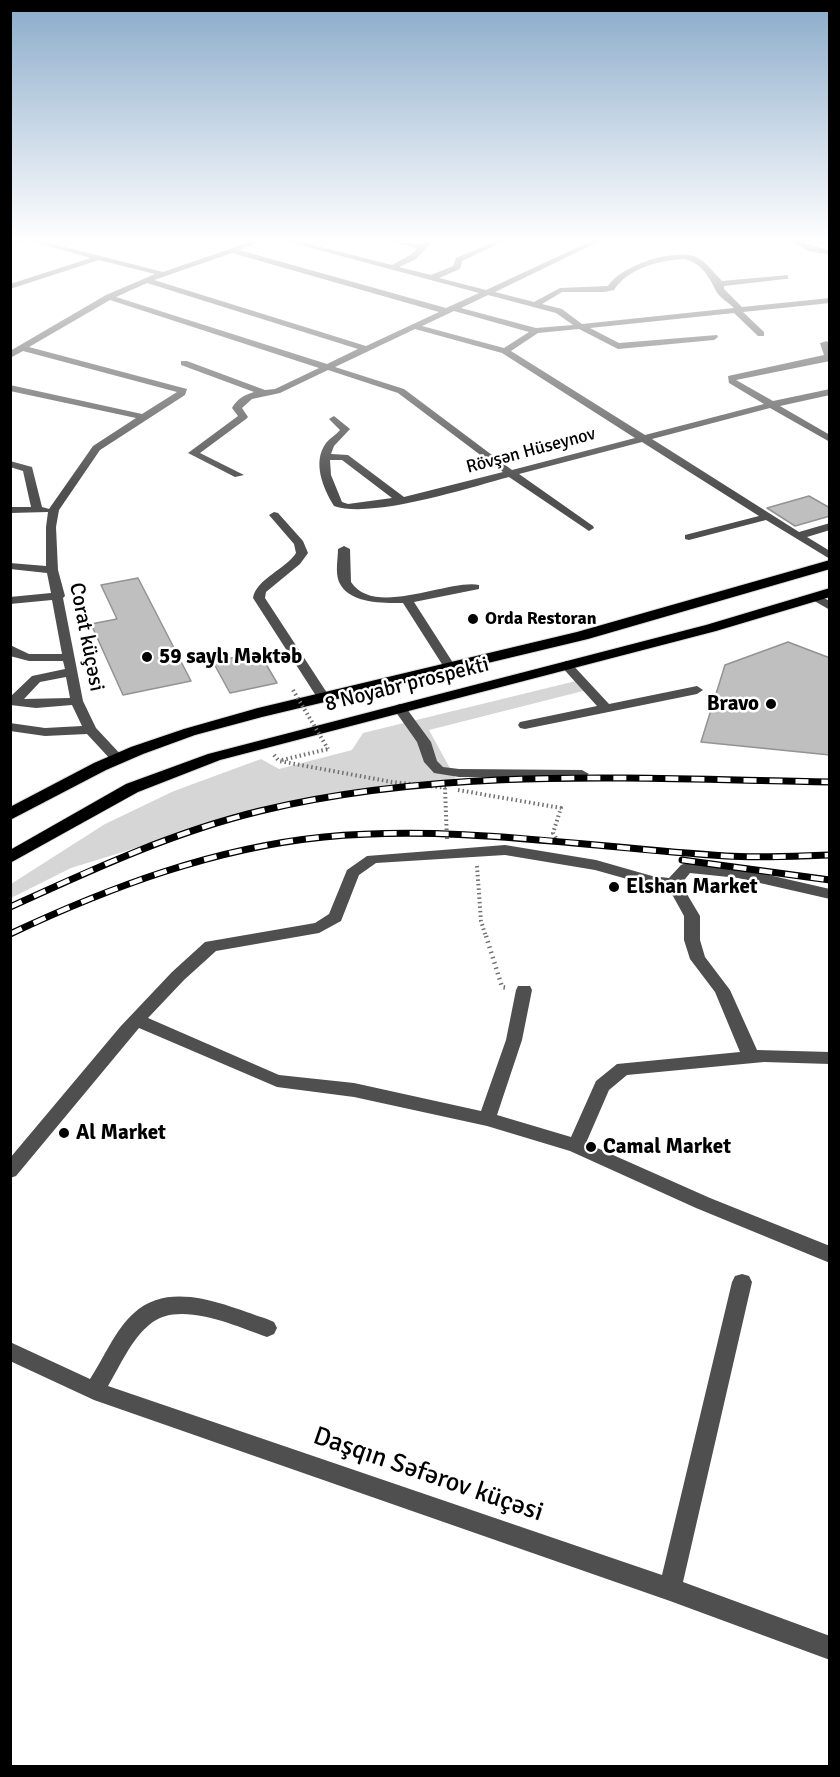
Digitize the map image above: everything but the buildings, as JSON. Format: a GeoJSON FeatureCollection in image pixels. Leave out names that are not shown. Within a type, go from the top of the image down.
{"type":"FeatureCollection","features":[{"type":"Feature","properties":{"kind":"highway","name":"8 Noyabr prospekti"},"geometry":{"type":"LineString","coordinates":[[10,815],[48,792],[117,758],[201,729],[451,669],[688,607],[830,564]]}},
{"type":"Feature","properties":{"kind":"highway","name":"8 Noyabr prospekti"},"geometry":{"type":"LineString","coordinates":[[10,858],[132,788],[214,757],[711,628],[822,594]]}},
{"type":"Feature","properties":{"kind":"street"},"geometry":{"type":"LineString","coordinates":[[10,355],[61,325]]}},
{"type":"Feature","properties":{"kind":"street"},"geometry":{"type":"LineString","coordinates":[[197,325],[402,391],[510,474],[589,528]]}},
{"type":"Feature","properties":{"kind":"street"},"geometry":{"type":"LineString","coordinates":[[289,325],[366,349]]}},
{"type":"Feature","properties":{"kind":"street"},"geometry":{"type":"LineString","coordinates":[[511,325],[536,331],[591,325]]}},
{"type":"Feature","properties":{"kind":"street"},"geometry":{"type":"LineString","coordinates":[[752,325],[761,334]]}},
{"type":"Feature","properties":{"kind":"street"},"geometry":{"type":"LineString","coordinates":[[239,475],[193,455],[243,417],[237,408],[238,403],[245,398],[277,391],[413,326],[505,351],[830,556]]}},
{"type":"Feature","properties":{"kind":"street"},"geometry":{"type":"LineString","coordinates":[[580,326],[618,346],[714,337]]}},
{"type":"Feature","properties":{"kind":"street"},"geometry":{"type":"LineString","coordinates":[[505,351],[536,331]]}},
{"type":"Feature","properties":{"kind":"street"},"geometry":{"type":"LineString","coordinates":[[825,344],[829,357],[731,378],[732,381],[770,405],[830,439]]}},
{"type":"Feature","properties":{"kind":"street","name":"Corat küçəsi"},"geometry":{"type":"LineString","coordinates":[[22,348],[182,389],[182,393],[96,448],[54,510],[51,527],[52,570],[59,596],[77,701],[90,729],[117,758]]}},
{"type":"Feature","properties":{"kind":"street"},"geometry":{"type":"LineString","coordinates":[[184,363],[264,393]]}},
{"type":"Feature","properties":{"kind":"street"},"geometry":{"type":"LineString","coordinates":[[10,388],[142,417]]}},
{"type":"Feature","properties":{"kind":"street","name":"Rövşən Hüseynov"},"geometry":{"type":"LineString","coordinates":[[324,457],[329,485],[338,504],[347,507],[401,500],[510,474],[770,405],[830,392]]}},
{"type":"Feature","properties":{"kind":"street"},"geometry":{"type":"LineString","coordinates":[[334,419],[345,429],[344,434],[330,444],[324,457],[344,457],[401,500]]}},
{"type":"Feature","properties":{"kind":"street"},"geometry":{"type":"LineString","coordinates":[[10,464],[28,469],[37,510]]}},
{"type":"Feature","properties":{"kind":"street"},"geometry":{"type":"LineString","coordinates":[[10,510],[54,510]]}},
{"type":"Feature","properties":{"kind":"street"},"geometry":{"type":"LineString","coordinates":[[274,515],[299,543],[302,553],[296,562],[260,591],[259,598],[325,699]]}},
{"type":"Feature","properties":{"kind":"street"},"geometry":{"type":"LineString","coordinates":[[689,537],[767,517]]}},
{"type":"Feature","properties":{"kind":"street"},"geometry":{"type":"LineString","coordinates":[[797,536],[830,526]]}},
{"type":"Feature","properties":{"kind":"street"},"geometry":{"type":"LineString","coordinates":[[344,549],[344,581],[349,590],[369,598],[407,600],[475,587]]}},
{"type":"Feature","properties":{"kind":"street"},"geometry":{"type":"LineString","coordinates":[[10,566],[52,570]]}},
{"type":"Feature","properties":{"kind":"street"},"geometry":{"type":"LineString","coordinates":[[822,594],[830,606]]}},
{"type":"Feature","properties":{"kind":"street"},"geometry":{"type":"LineString","coordinates":[[10,601],[59,596]]}},
{"type":"Feature","properties":{"kind":"street"},"geometry":{"type":"LineString","coordinates":[[407,600],[451,669]]}},
{"type":"Feature","properties":{"kind":"street"},"geometry":{"type":"LineString","coordinates":[[10,649],[15,654],[33,658],[68,657]]}},
{"type":"Feature","properties":{"kind":"street"},"geometry":{"type":"LineString","coordinates":[[566,665],[606,708]]}},
{"type":"Feature","properties":{"kind":"street"},"geometry":{"type":"LineString","coordinates":[[12,701],[36,679],[71,672]]}},
{"type":"Feature","properties":{"kind":"street"},"geometry":{"type":"LineString","coordinates":[[525,725],[697,690]]}},
{"type":"Feature","properties":{"kind":"street"},"geometry":{"type":"LineString","coordinates":[[12,701],[36,704],[77,701]]}},
{"type":"Feature","properties":{"kind":"street"},"geometry":{"type":"LineString","coordinates":[[399,708],[414,725],[424,742],[431,762],[440,770],[459,773],[582,774]]}},
{"type":"Feature","properties":{"kind":"street"},"geometry":{"type":"LineString","coordinates":[[10,727],[45,732],[90,729]]}},
{"type":"Feature","properties":{"kind":"street"},"geometry":{"type":"LineString","coordinates":[[10,1171],[137,1020],[178,976],[211,946],[319,928],[336,917],[352,873],[372,859],[505,850],[596,865],[652,881],[673,883]]}},
{"type":"Feature","properties":{"kind":"street"},"geometry":{"type":"LineString","coordinates":[[673,883],[686,868],[738,873],[830,894]]}},
{"type":"Feature","properties":{"kind":"street"},"geometry":{"type":"LineString","coordinates":[[673,883],[692,916],[692,940],[698,959],[722,990],[751,1057]]}},
{"type":"Feature","properties":{"kind":"street"},"geometry":{"type":"LineString","coordinates":[[487,1119],[514,1040],[524,990]]}},
{"type":"Feature","properties":{"kind":"street"},"geometry":{"type":"LineString","coordinates":[[137,1020],[277,1081],[354,1090],[487,1119],[576,1146],[703,1203],[830,1256]]}},
{"type":"Feature","properties":{"kind":"street"},"geometry":{"type":"LineString","coordinates":[[576,1146],[602,1086],[623,1069],[751,1057],[830,1058]]}},
{"type":"Feature","properties":{"kind":"street"},"geometry":{"type":"LineString","coordinates":[[670,1589],[741,1282]]}},
{"type":"Feature","properties":{"kind":"street"},"geometry":{"type":"LineString","coordinates":[[94,1390],[141,1319],[167,1304],[191,1305],[267,1328]]}},
{"type":"Feature","properties":{"kind":"street","name":"Daşqın Səfərov küçəsi"},"geometry":{"type":"LineString","coordinates":[[10,1351],[94,1390],[670,1589],[830,1648]]}},
{"type":"Feature","properties":{"kind":"path"},"geometry":{"type":"LineString","coordinates":[[279,761],[328,749],[293,690]]}},
{"type":"Feature","properties":{"kind":"path"},"geometry":{"type":"LineString","coordinates":[[264,743],[279,761],[392,782],[445,788],[561,808],[553,833],[561,846],[559,858]]}},
{"type":"Feature","properties":{"kind":"path"},"geometry":{"type":"LineString","coordinates":[[445,788],[445,824],[451,853],[477,863],[481,921],[502,987],[524,990]]}},
{"type":"Feature","properties":{"kind":"shaded area"},"geometry":{"type":"Polygon","coordinates":[[[576,681],[587,690],[429,730],[457,781],[346,792],[275,805],[71,868],[11,898],[11,884],[105,824],[174,791],[261,759],[279,769],[352,750],[363,733],[576,681]]]}},
{"type":"Feature","properties":{"kind":"railway"},"geometry":{"type":"LineString","coordinates":[[10,907],[164,841],[260,811],[330,797],[401,787],[544,778],[830,782]]}},
{"type":"Feature","properties":{"kind":"railway"},"geometry":{"type":"LineString","coordinates":[[10,934],[86,901],[163,872],[243,850],[324,837],[424,833],[475,835],[726,856],[830,855]]}},
{"type":"Feature","properties":{"kind":"railway"},"geometry":{"type":"LineString","coordinates":[[682,860],[830,880]]}},
{"type":"Feature","properties":{"kind":"place","name":"Orda Restoran"},"geometry":{"type":"Point","coordinates":[473,619]}},
{"type":"Feature","properties":{"kind":"place","name":"59 saylı Məktəb"},"geometry":{"type":"Point","coordinates":[147,657]}},
{"type":"Feature","properties":{"kind":"place","name":"Bravo"},"geometry":{"type":"Point","coordinates":[771,704]}},
{"type":"Feature","properties":{"kind":"place","name":"Elshan Market"},"geometry":{"type":"Point","coordinates":[614,887]}},
{"type":"Feature","properties":{"kind":"place","name":"Al Market"},"geometry":{"type":"Point","coordinates":[64,1133]}},
{"type":"Feature","properties":{"kind":"place","name":"Camal Market"},"geometry":{"type":"Point","coordinates":[591,1147]}}]}
